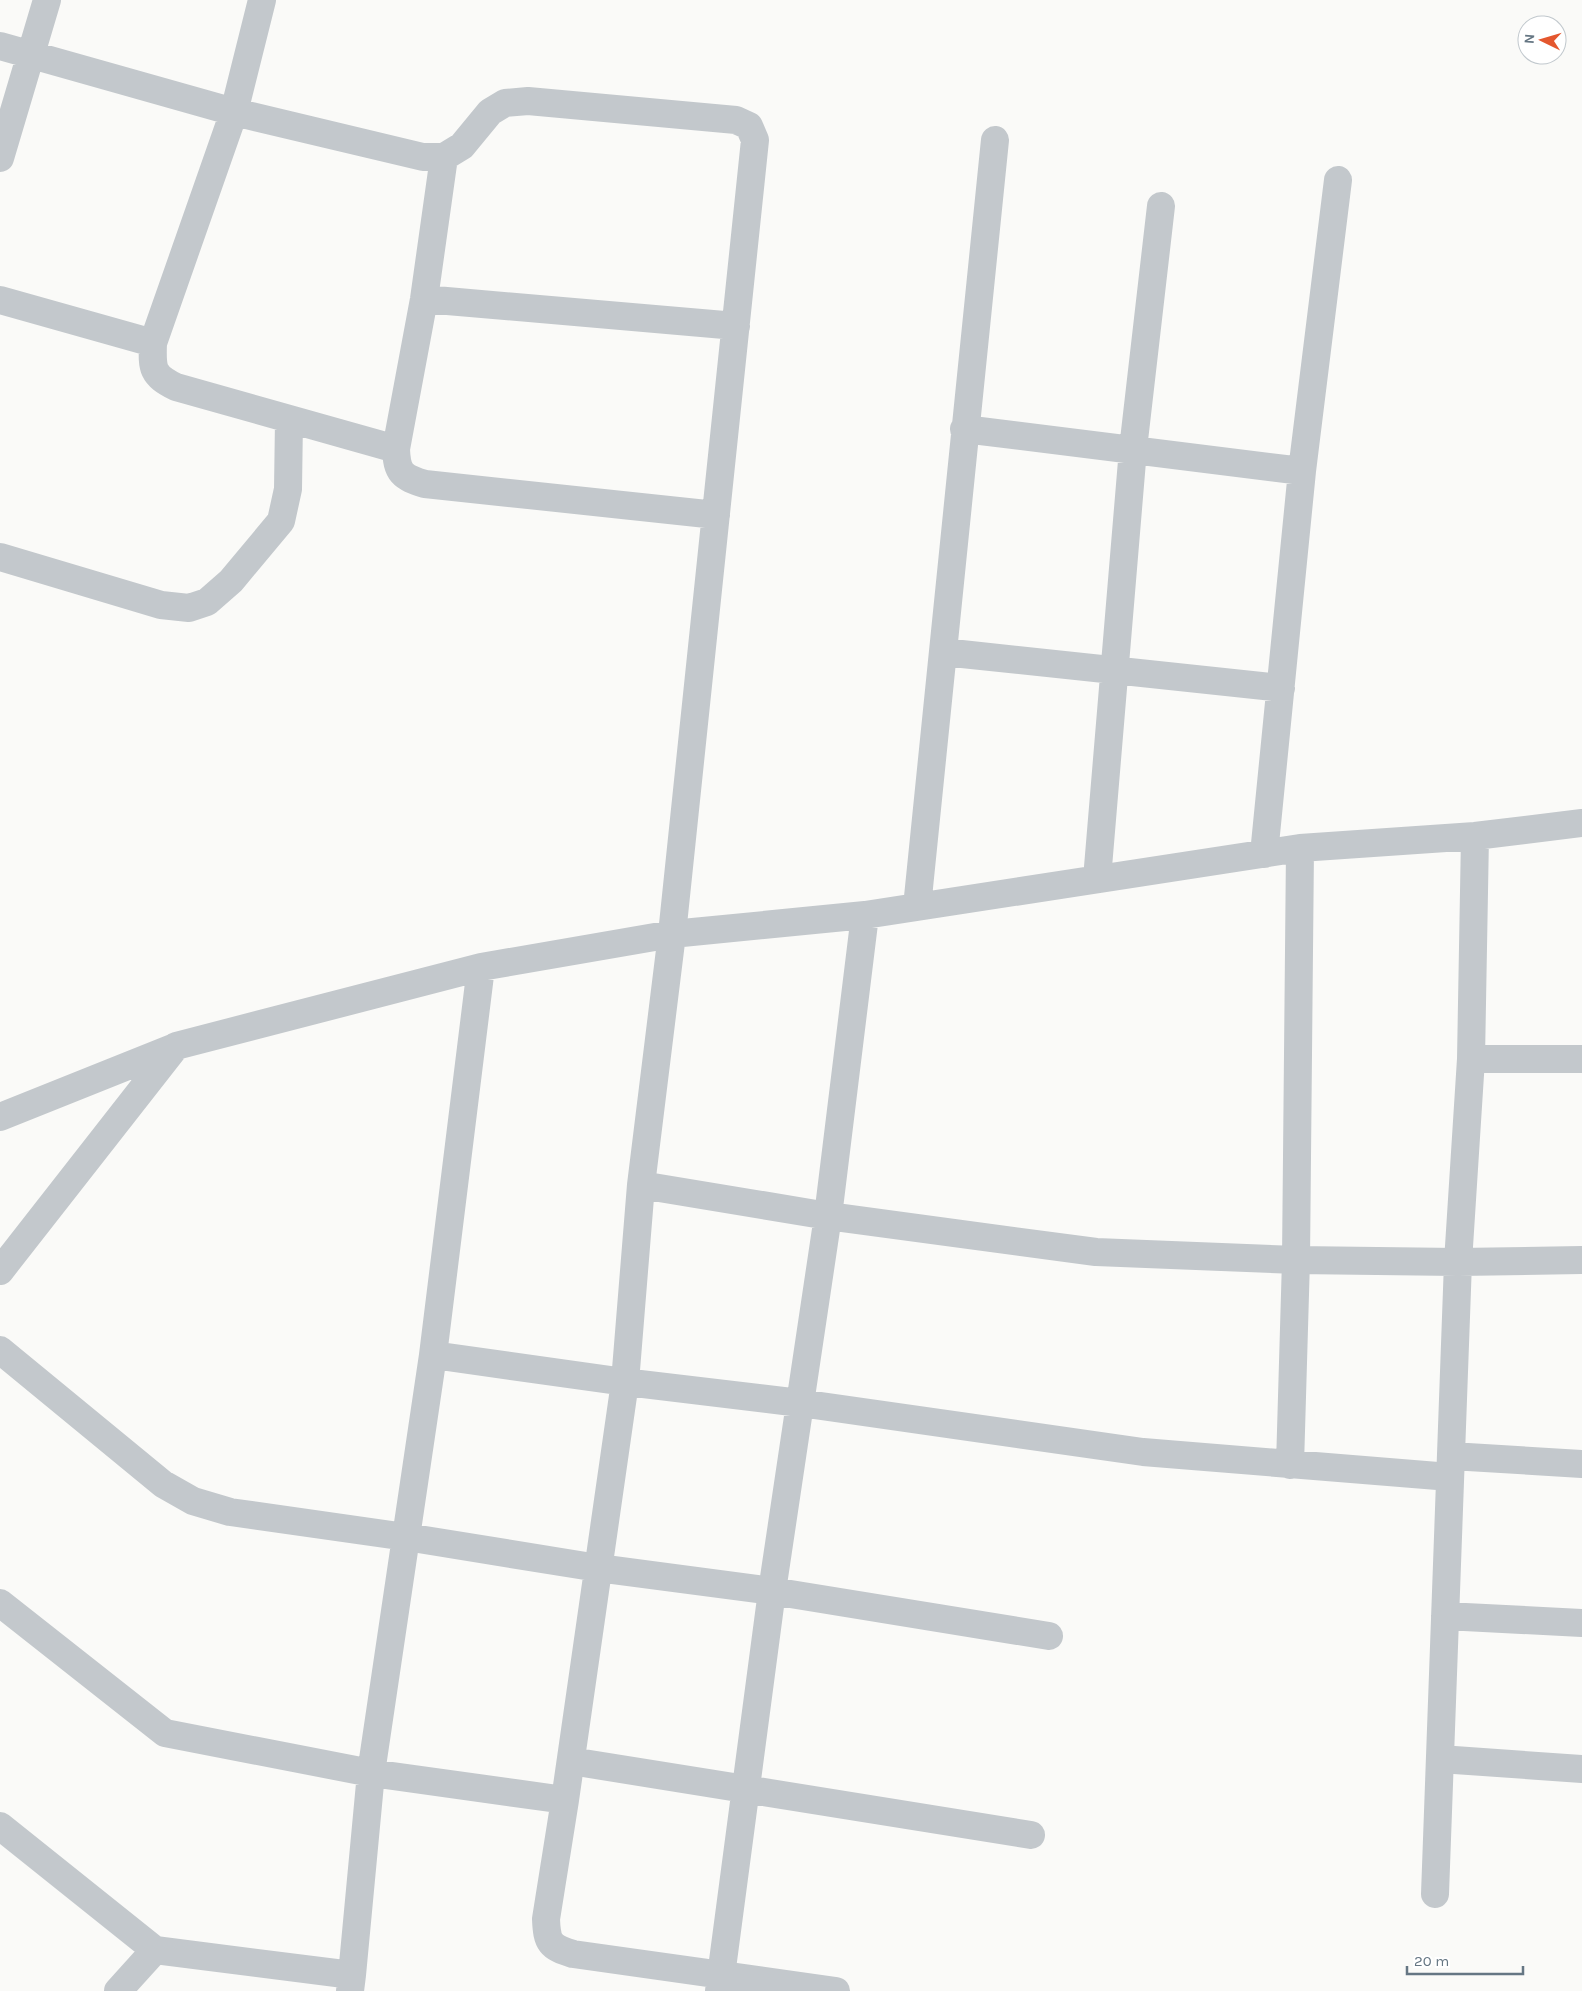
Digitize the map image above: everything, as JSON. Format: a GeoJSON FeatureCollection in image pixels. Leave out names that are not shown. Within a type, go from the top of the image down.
{"type":"FeatureCollection","features":[{"type":"Feature","properties":{"kind":"street"},"geometry":{"type":"LineString","coordinates":[[0,158],[47,0]]}},
{"type":"Feature","properties":{"kind":"street"},"geometry":{"type":"LineString","coordinates":[[262,0],[234,112],[153,343],[152,366],[160,379],[176,388],[396,449]]}},
{"type":"Feature","properties":{"kind":"street"},"geometry":{"type":"LineString","coordinates":[[0,46],[234,112],[423,157],[444,157],[462,146],[490,112],[506,103],[528,101],[726,119],[736,120],[749,126],[755,140],[672,934],[641,1185],[625,1382],[571,1761],[546,1919],[547,1937],[556,1949],[573,1954],[720,1983],[836,1991]]}},
{"type":"Feature","properties":{"kind":"street"},"geometry":{"type":"LineString","coordinates":[[918,907],[964,429],[996,140]]}},
{"type":"Feature","properties":{"kind":"street"},"geometry":{"type":"LineString","coordinates":[[444,157],[424,299],[396,449],[397,466],[407,478],[425,484],[716,514]]}},
{"type":"Feature","properties":{"kind":"street"},"geometry":{"type":"LineString","coordinates":[[1264,854],[1302,471],[1338,180]]}},
{"type":"Feature","properties":{"kind":"street"},"geometry":{"type":"LineString","coordinates":[[1097,879],[1133,449],[1161,206]]}},
{"type":"Feature","properties":{"kind":"street"},"geometry":{"type":"LineString","coordinates":[[424,299],[736,326]]}},
{"type":"Feature","properties":{"kind":"street"},"geometry":{"type":"LineString","coordinates":[[0,300],[153,343]]}},
{"type":"Feature","properties":{"kind":"street"},"geometry":{"type":"LineString","coordinates":[[0,557],[161,605],[189,608],[207,602],[231,581],[281,521],[288,489],[288,420]]}},
{"type":"Feature","properties":{"kind":"street"},"geometry":{"type":"LineString","coordinates":[[964,429],[1302,471]]}},
{"type":"Feature","properties":{"kind":"street"},"geometry":{"type":"LineString","coordinates":[[943,652],[1281,688]]}},
{"type":"Feature","properties":{"kind":"street"},"geometry":{"type":"LineString","coordinates":[[0,1117],[176,1046],[481,967],[672,934],[918,907],[1300,848],[1475,836],[1582,823]]}},
{"type":"Feature","properties":{"kind":"street"},"geometry":{"type":"LineString","coordinates":[[1435,1894],[1458,1262],[1471,1059],[1475,836]]}},
{"type":"Feature","properties":{"kind":"street"},"geometry":{"type":"LineString","coordinates":[[1290,1464],[1296,1260],[1300,848]]}},
{"type":"Feature","properties":{"kind":"street"},"geometry":{"type":"LineString","coordinates":[[720,1983],[772,1591],[828,1216],[865,914]]}},
{"type":"Feature","properties":{"kind":"street"},"geometry":{"type":"LineString","coordinates":[[0,1826],[155,1950],[351,1983],[371,1773],[433,1354],[481,967]]}},
{"type":"Feature","properties":{"kind":"street"},"geometry":{"type":"LineString","coordinates":[[0,1271],[176,1046]]}},
{"type":"Feature","properties":{"kind":"street"},"geometry":{"type":"LineString","coordinates":[[1471,1059],[1582,1060]]}},
{"type":"Feature","properties":{"kind":"street"},"geometry":{"type":"LineString","coordinates":[[641,1185],[828,1216],[1096,1252],[1296,1260],[1458,1262],[1582,1260]]}},
{"type":"Feature","properties":{"kind":"street"},"geometry":{"type":"LineString","coordinates":[[0,1350],[163,1484],[193,1501],[230,1512],[406,1537],[598,1568],[772,1591],[1049,1636]]}},
{"type":"Feature","properties":{"kind":"street"},"geometry":{"type":"LineString","coordinates":[[433,1354],[625,1382],[800,1403],[1143,1452],[1290,1464],[1451,1467],[1582,1464]]}},
{"type":"Feature","properties":{"kind":"street"},"geometry":{"type":"LineString","coordinates":[[0,1603],[165,1733],[371,1773],[565,1800]]}},
{"type":"Feature","properties":{"kind":"street"},"geometry":{"type":"LineString","coordinates":[[1445,1616],[1582,1623]]}},
{"type":"Feature","properties":{"kind":"street"},"geometry":{"type":"LineString","coordinates":[[1440,1759],[1582,1769]]}},
{"type":"Feature","properties":{"kind":"street"},"geometry":{"type":"LineString","coordinates":[[571,1761],[1031,1835]]}},
{"type":"Feature","properties":{"kind":"street"},"geometry":{"type":"LineString","coordinates":[[118,1991],[155,1950]]}}]}
